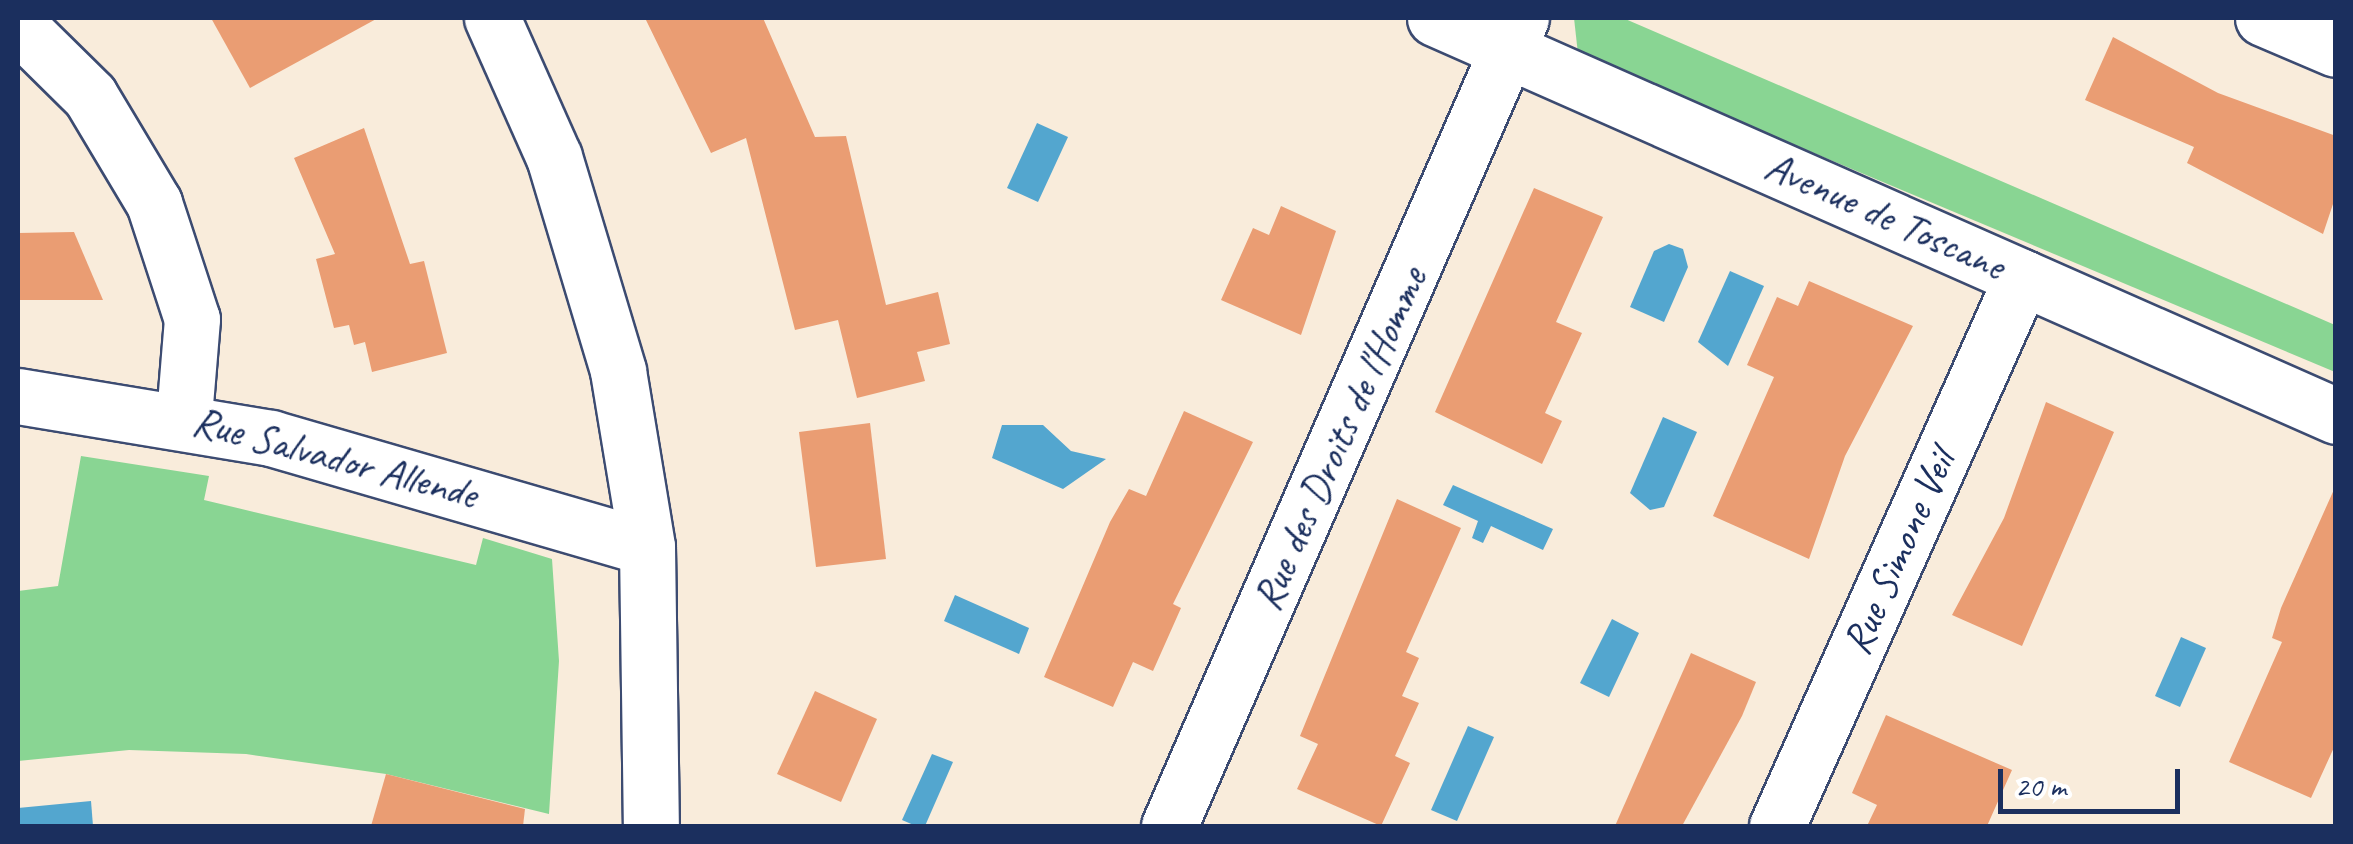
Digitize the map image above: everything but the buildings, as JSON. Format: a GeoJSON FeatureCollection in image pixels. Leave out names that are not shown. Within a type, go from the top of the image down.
{"type":"FeatureCollection","features":[{"type":"Feature","properties":{"kind":"street"},"geometry":{"type":"LineString","coordinates":[[492,18],[588,256],[647,547],[651,826]]}},
{"type":"Feature","properties":{"kind":"street","name":"Avenue de Toscane"},"geometry":{"type":"LineString","coordinates":[[1435,18],[1514,34],[2022,277],[2336,416]]}},
{"type":"Feature","properties":{"kind":"street"},"geometry":{"type":"LineString","coordinates":[[2263,18],[2336,50]]}},
{"type":"Feature","properties":{"kind":"street"},"geometry":{"type":"LineString","coordinates":[[18,25],[90,96],[154,203],[192,319],[184,417]]}},
{"type":"Feature","properties":{"kind":"street","name":"Rue des Droits de l'Homme"},"geometry":{"type":"LineString","coordinates":[[1170,826],[1514,34]]}},
{"type":"Feature","properties":{"kind":"street","name":"Rue Simone Veil"},"geometry":{"type":"LineString","coordinates":[[1776,826],[2022,277]]}},
{"type":"Feature","properties":{"kind":"street","name":"Rue Salvador Allende"},"geometry":{"type":"LineString","coordinates":[[18,396],[184,417],[426,476],[647,547]]}},
{"type":"Feature","properties":{"kind":"green space"},"geometry":{"type":"Polygon","coordinates":[[[1574,18],[1623,18],[2335,325],[2335,372],[1578,54],[1574,18]]]}},
{"type":"Feature","properties":{"kind":"green space"},"geometry":{"type":"Polygon","coordinates":[[[81,456],[209,476],[204,500],[476,565],[483,538],[552,559],[559,661],[549,814],[386,774],[246,754],[129,750],[18,761],[18,591],[58,586],[81,456]]]}},
{"type":"Feature","properties":{"kind":"water"},"geometry":{"type":"Polygon","coordinates":[[[1037,123],[1068,137],[1038,202],[1007,188],[1037,123]]]}},
{"type":"Feature","properties":{"kind":"water"},"geometry":{"type":"Polygon","coordinates":[[[1669,244],[1683,249],[1688,267],[1664,322],[1630,307],[1654,251],[1669,244]]]}},
{"type":"Feature","properties":{"kind":"water"},"geometry":{"type":"Polygon","coordinates":[[[1730,271],[1764,286],[1728,366],[1698,342],[1730,271]]]}},
{"type":"Feature","properties":{"kind":"water"},"geometry":{"type":"Polygon","coordinates":[[[1663,417],[1697,432],[1664,507],[1650,510],[1630,493],[1663,417]]]}},
{"type":"Feature","properties":{"kind":"water"},"geometry":{"type":"Polygon","coordinates":[[[1002,425],[1043,425],[1071,451],[1106,459],[1063,489],[992,458],[1002,425]]]}},
{"type":"Feature","properties":{"kind":"water"},"geometry":{"type":"Polygon","coordinates":[[[1453,485],[1553,529],[1543,550],[1491,526],[1483,543],[1472,538],[1478,521],[1443,505],[1453,485]]]}},
{"type":"Feature","properties":{"kind":"water"},"geometry":{"type":"Polygon","coordinates":[[[955,595],[1029,628],[1019,654],[944,621],[955,595]]]}},
{"type":"Feature","properties":{"kind":"water"},"geometry":{"type":"Polygon","coordinates":[[[1612,619],[1639,633],[1609,697],[1580,683],[1612,619]]]}},
{"type":"Feature","properties":{"kind":"water"},"geometry":{"type":"Polygon","coordinates":[[[2181,637],[2206,648],[2180,707],[2155,696],[2181,637]]]}},
{"type":"Feature","properties":{"kind":"water"},"geometry":{"type":"Polygon","coordinates":[[[1468,726],[1494,737],[1457,821],[1431,810],[1468,726]]]}},
{"type":"Feature","properties":{"kind":"water"},"geometry":{"type":"Polygon","coordinates":[[[932,754],[953,762],[925,826],[916,826],[902,820],[932,754]]]}},
{"type":"Feature","properties":{"kind":"water"},"geometry":{"type":"Polygon","coordinates":[[[91,801],[93,826],[18,826],[18,808],[91,801]]]}}]}
